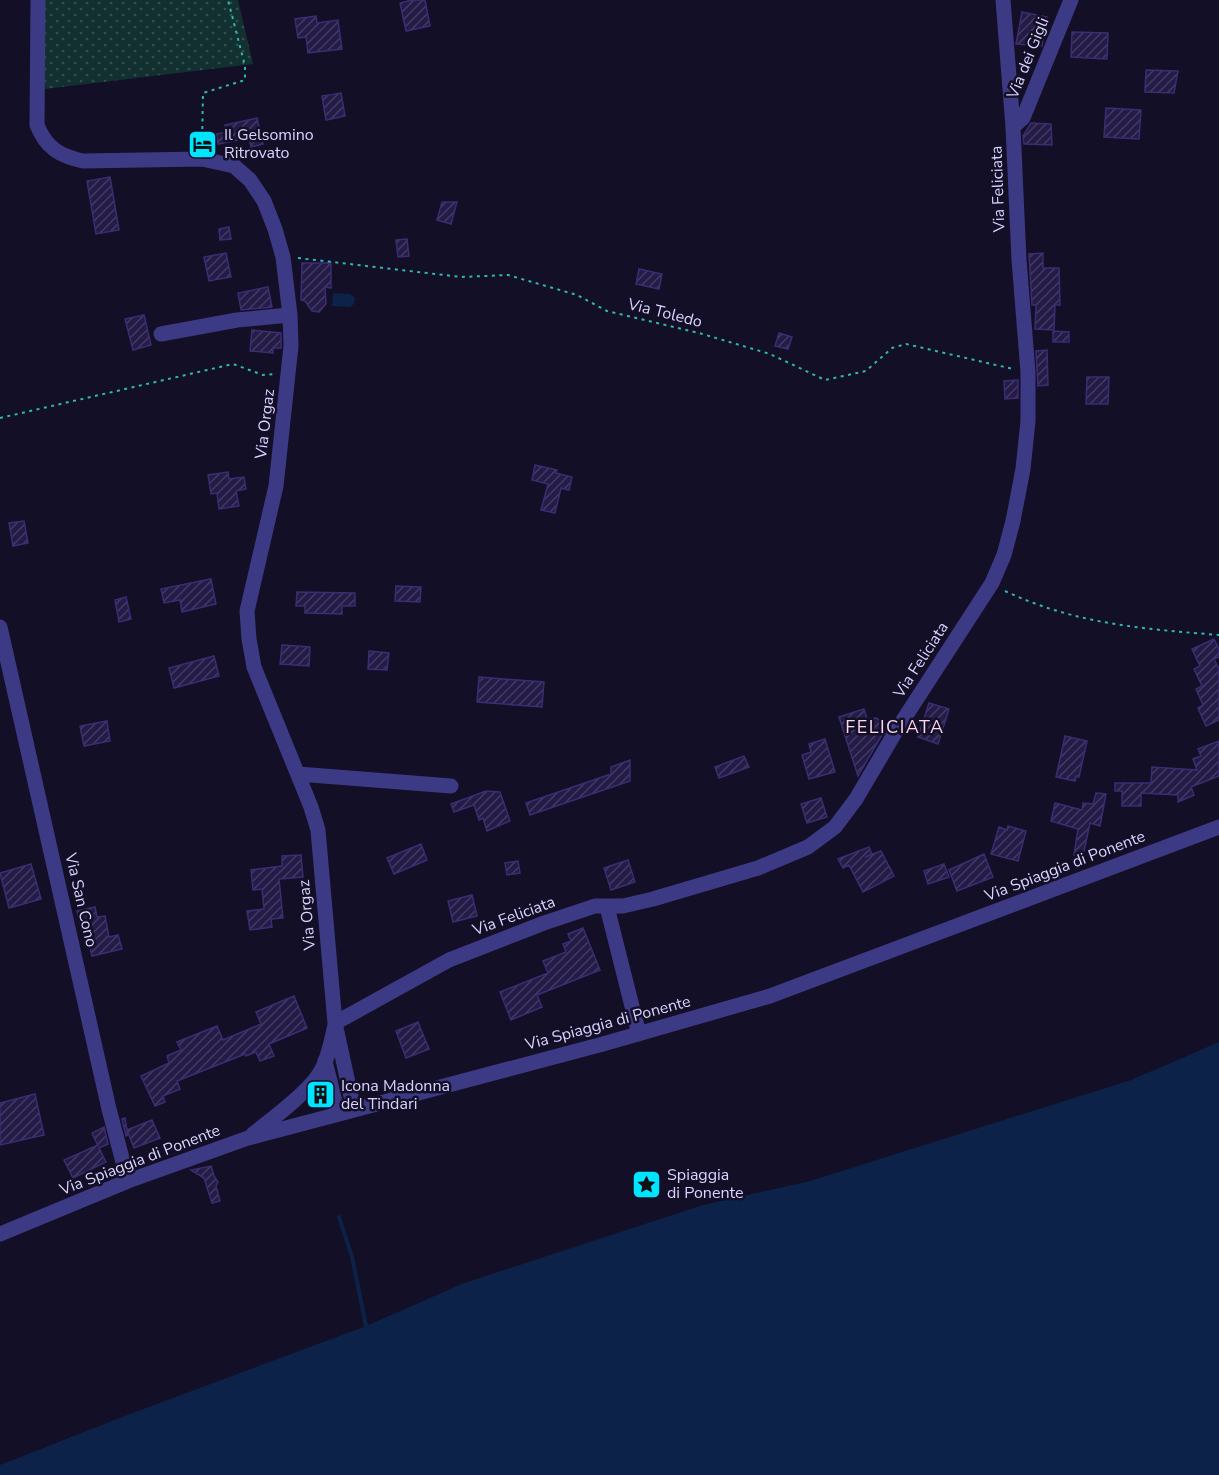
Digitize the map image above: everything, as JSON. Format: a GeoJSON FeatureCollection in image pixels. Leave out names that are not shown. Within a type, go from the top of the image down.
{"type":"FeatureCollection","features":[{"type":"Feature","properties":{"kind":"street","name":"Via Orgaz"},"geometry":{"type":"LineString","coordinates":[[38,0],[37,125],[42,139],[66,158],[83,161],[202,159],[234,166],[250,180],[264,201],[275,229],[283,257],[290,315],[289,373],[276,486],[247,611],[249,639],[254,667],[298,774],[318,830],[335,1023]]}},
{"type":"Feature","properties":{"kind":"street","name":"Via Feliciata"},"geometry":{"type":"LineString","coordinates":[[335,1023],[449,960],[544,923],[595,906],[624,906],[653,899],[758,868],[808,847],[835,826],[856,799],[896,731],[992,583],[1004,555],[1023,469],[1028,421],[1028,372],[1003,0]]}},
{"type":"Feature","properties":{"kind":"street","name":"Via dei Gigli"},"geometry":{"type":"LineString","coordinates":[[1013,127],[1023,118],[1071,0]]}},
{"type":"Feature","properties":{"kind":"street"},"geometry":{"type":"LineString","coordinates":[[161,334],[237,320],[290,315]]}},
{"type":"Feature","properties":{"kind":"street","name":"Via San Cono"},"geometry":{"type":"LineString","coordinates":[[0,627],[109,1109],[128,1181]]}},
{"type":"Feature","properties":{"kind":"street"},"geometry":{"type":"LineString","coordinates":[[298,774],[451,786]]}},
{"type":"Feature","properties":{"kind":"street","name":"Via Spiaggia di Ponente"},"geometry":{"type":"LineString","coordinates":[[0,1234],[128,1181],[248,1138],[639,1034],[770,996],[1219,826]]}},
{"type":"Feature","properties":{"kind":"street"},"geometry":{"type":"LineString","coordinates":[[607,907],[639,1034]]}},
{"type":"Feature","properties":{"kind":"street"},"geometry":{"type":"LineString","coordinates":[[248,1138],[271,1120],[319,1074],[326,1061],[335,1023]]}},
{"type":"Feature","properties":{"kind":"street"},"geometry":{"type":"LineString","coordinates":[[335,1023],[354,1110]]}},
{"type":"Feature","properties":{"kind":"street"},"geometry":{"type":"LineString","coordinates":[[326,1061],[338,1114]]}},
{"type":"Feature","properties":{"kind":"path"},"geometry":{"type":"LineString","coordinates":[[202,159],[203,93],[245,80],[245,66],[228,0]]}},
{"type":"Feature","properties":{"kind":"path","name":"Via Toledo"},"geometry":{"type":"LineString","coordinates":[[283,257],[327,260],[461,277],[508,275],[578,295],[608,311],[699,333],[770,354],[825,380],[866,371],[892,348],[906,344],[1028,372]]}},
{"type":"Feature","properties":{"kind":"path"},"geometry":{"type":"LineString","coordinates":[[0,418],[233,364],[263,375],[289,373]]}},
{"type":"Feature","properties":{"kind":"path"},"geometry":{"type":"LineString","coordinates":[[992,583],[1034,604],[1078,618],[1119,626],[1219,635]]}},
{"type":"Feature","properties":{"kind":"green space"},"geometry":{"type":"Polygon","coordinates":[[[44,0],[238,0],[253,64],[45,89],[44,0]]]}},
{"type":"Feature","properties":{"kind":"water"},"geometry":{"type":"Polygon","coordinates":[[[333,293],[350,294],[355,298],[354,304],[350,307],[332,306],[333,293]]]}},
{"type":"Feature","properties":{"kind":"water"},"geometry":{"type":"Polygon","coordinates":[[[1219,1042],[1219,1475],[0,1475],[0,1465],[366,1326],[464,1283],[703,1205],[810,1181],[1131,1080],[1219,1042]]]}},
{"type":"Feature","properties":{"kind":"building"},"geometry":{"type":"Polygon","coordinates":[[[425,0],[430,26],[406,31],[400,3],[425,0]]]}},
{"type":"Feature","properties":{"kind":"building"},"geometry":{"type":"Polygon","coordinates":[[[1022,12],[1047,17],[1042,46],[1016,44],[1022,12]]]}},
{"type":"Feature","properties":{"kind":"building"},"geometry":{"type":"Polygon","coordinates":[[[316,16],[317,23],[338,20],[342,49],[308,53],[306,37],[298,38],[295,19],[316,16]]]}},
{"type":"Feature","properties":{"kind":"building"},"geometry":{"type":"Polygon","coordinates":[[[1072,32],[1108,33],[1107,59],[1071,57],[1072,32]]]}},
{"type":"Feature","properties":{"kind":"building"},"geometry":{"type":"Polygon","coordinates":[[[1146,70],[1178,71],[1174,93],[1145,92],[1146,70]]]}},
{"type":"Feature","properties":{"kind":"building"},"geometry":{"type":"Polygon","coordinates":[[[341,93],[345,116],[326,120],[322,96],[341,93]]]}},
{"type":"Feature","properties":{"kind":"building"},"geometry":{"type":"Polygon","coordinates":[[[1106,108],[1141,110],[1139,139],[1104,137],[1106,108]]]}},
{"type":"Feature","properties":{"kind":"building"},"geometry":{"type":"Polygon","coordinates":[[[257,118],[263,144],[251,147],[249,138],[218,144],[216,134],[227,132],[225,125],[257,118]]]}},
{"type":"Feature","properties":{"kind":"building"},"geometry":{"type":"Polygon","coordinates":[[[1031,123],[1051,124],[1052,145],[1024,144],[1023,136],[1031,123]]]}},
{"type":"Feature","properties":{"kind":"building"},"geometry":{"type":"Polygon","coordinates":[[[110,177],[119,230],[96,234],[87,181],[110,177]]]}},
{"type":"Feature","properties":{"kind":"building"},"geometry":{"type":"Polygon","coordinates":[[[442,202],[457,202],[451,224],[437,220],[442,202]]]}},
{"type":"Feature","properties":{"kind":"building"},"geometry":{"type":"Polygon","coordinates":[[[229,227],[231,239],[220,240],[219,229],[229,227]]]}},
{"type":"Feature","properties":{"kind":"building"},"geometry":{"type":"Polygon","coordinates":[[[407,239],[409,256],[398,257],[396,240],[407,239]]]}},
{"type":"Feature","properties":{"kind":"building"},"geometry":{"type":"Polygon","coordinates":[[[226,253],[231,277],[209,281],[204,257],[226,253]]]}},
{"type":"Feature","properties":{"kind":"building"},"geometry":{"type":"Polygon","coordinates":[[[1043,253],[1043,268],[1059,268],[1060,305],[1055,305],[1054,330],[1035,329],[1036,305],[1032,305],[1029,254],[1043,253]]]}},
{"type":"Feature","properties":{"kind":"building"},"geometry":{"type":"Polygon","coordinates":[[[302,263],[331,263],[331,288],[325,287],[326,304],[319,312],[312,311],[305,301],[301,300],[302,263]]]}},
{"type":"Feature","properties":{"kind":"building"},"geometry":{"type":"Polygon","coordinates":[[[639,269],[662,274],[659,289],[636,284],[639,269]]]}},
{"type":"Feature","properties":{"kind":"building"},"geometry":{"type":"Polygon","coordinates":[[[268,287],[272,307],[241,310],[238,293],[268,287]]]}},
{"type":"Feature","properties":{"kind":"building"},"geometry":{"type":"Polygon","coordinates":[[[144,315],[151,345],[133,350],[125,319],[144,315]]]}},
{"type":"Feature","properties":{"kind":"building"},"geometry":{"type":"Polygon","coordinates":[[[252,330],[281,333],[281,348],[273,348],[273,353],[250,351],[252,330]]]}},
{"type":"Feature","properties":{"kind":"building"},"geometry":{"type":"Polygon","coordinates":[[[1053,331],[1069,332],[1069,342],[1053,342],[1053,331]]]}},
{"type":"Feature","properties":{"kind":"building"},"geometry":{"type":"Polygon","coordinates":[[[779,333],[792,337],[788,349],[775,346],[779,333]]]}},
{"type":"Feature","properties":{"kind":"building"},"geometry":{"type":"Polygon","coordinates":[[[1047,350],[1048,385],[1038,386],[1036,351],[1047,350]]]}},
{"type":"Feature","properties":{"kind":"building"},"geometry":{"type":"Polygon","coordinates":[[[1087,377],[1109,377],[1108,404],[1086,404],[1087,377]]]}},
{"type":"Feature","properties":{"kind":"building"},"geometry":{"type":"Polygon","coordinates":[[[1018,380],[1018,398],[1005,399],[1004,381],[1018,380]]]}},
{"type":"Feature","properties":{"kind":"building"},"geometry":{"type":"Polygon","coordinates":[[[535,465],[557,470],[556,473],[572,477],[569,490],[561,488],[555,513],[541,510],[548,484],[532,480],[535,465]]]}},
{"type":"Feature","properties":{"kind":"building"},"geometry":{"type":"Polygon","coordinates":[[[228,472],[229,479],[244,477],[246,489],[236,491],[239,506],[219,509],[217,493],[211,494],[208,475],[228,472]]]}},
{"type":"Feature","properties":{"kind":"building"},"geometry":{"type":"Polygon","coordinates":[[[24,521],[28,543],[13,546],[9,523],[24,521]]]}},
{"type":"Feature","properties":{"kind":"building"},"geometry":{"type":"Polygon","coordinates":[[[211,579],[216,604],[182,612],[180,600],[164,603],[161,589],[211,579]]]}},
{"type":"Feature","properties":{"kind":"building"},"geometry":{"type":"Polygon","coordinates":[[[396,586],[421,587],[420,602],[395,601],[396,586]]]}},
{"type":"Feature","properties":{"kind":"building"},"geometry":{"type":"Polygon","coordinates":[[[297,592],[355,593],[355,606],[342,606],[342,614],[305,613],[305,606],[296,606],[297,592]]]}},
{"type":"Feature","properties":{"kind":"building"},"geometry":{"type":"Polygon","coordinates":[[[126,597],[131,619],[119,622],[115,600],[126,597]]]}},
{"type":"Feature","properties":{"kind":"building"},"geometry":{"type":"Polygon","coordinates":[[[1214,639],[1219,649],[1219,657],[1214,659],[1219,669],[1219,720],[1206,726],[1198,708],[1203,705],[1196,689],[1202,686],[1194,669],[1200,666],[1192,649],[1214,639]]]}},
{"type":"Feature","properties":{"kind":"building"},"geometry":{"type":"Polygon","coordinates":[[[282,645],[310,647],[309,666],[280,664],[282,645]]]}},
{"type":"Feature","properties":{"kind":"building"},"geometry":{"type":"Polygon","coordinates":[[[369,651],[389,653],[387,670],[368,669],[369,651]]]}},
{"type":"Feature","properties":{"kind":"building"},"geometry":{"type":"Polygon","coordinates":[[[214,656],[219,676],[174,688],[169,668],[214,656]]]}},
{"type":"Feature","properties":{"kind":"building"},"geometry":{"type":"Polygon","coordinates":[[[479,677],[544,682],[542,707],[477,702],[479,677]]]}},
{"type":"Feature","properties":{"kind":"building"},"geometry":{"type":"Polygon","coordinates":[[[929,703],[949,709],[938,744],[918,737],[929,703]]]}},
{"type":"Feature","properties":{"kind":"building"},"geometry":{"type":"Polygon","coordinates":[[[864,709],[867,719],[876,718],[887,724],[858,776],[839,717],[864,709]]]}},
{"type":"Feature","properties":{"kind":"building"},"geometry":{"type":"Polygon","coordinates":[[[107,721],[110,741],[84,746],[80,726],[107,721]]]}},
{"type":"Feature","properties":{"kind":"building"},"geometry":{"type":"Polygon","coordinates":[[[1065,736],[1087,741],[1079,777],[1076,776],[1075,781],[1056,777],[1065,736]]]}},
{"type":"Feature","properties":{"kind":"building"},"geometry":{"type":"Polygon","coordinates":[[[825,739],[835,772],[809,779],[802,755],[811,752],[809,744],[825,739]]]}},
{"type":"Feature","properties":{"kind":"building"},"geometry":{"type":"Polygon","coordinates":[[[1219,741],[1219,776],[1191,787],[1194,795],[1178,802],[1178,795],[1141,793],[1141,806],[1122,806],[1122,791],[1115,791],[1115,783],[1151,783],[1152,767],[1197,770],[1193,759],[1201,756],[1198,749],[1219,741]]]}},
{"type":"Feature","properties":{"kind":"building"},"geometry":{"type":"Polygon","coordinates":[[[744,756],[749,767],[719,778],[715,767],[744,756]]]}},
{"type":"Feature","properties":{"kind":"building"},"geometry":{"type":"Polygon","coordinates":[[[630,760],[630,781],[530,815],[526,803],[611,774],[611,767],[630,760]]]}},
{"type":"Feature","properties":{"kind":"building"},"geometry":{"type":"Polygon","coordinates":[[[486,791],[500,792],[510,821],[487,831],[483,818],[479,820],[474,805],[454,812],[451,804],[486,791]]]}},
{"type":"Feature","properties":{"kind":"building"},"geometry":{"type":"Polygon","coordinates":[[[1096,793],[1106,794],[1100,826],[1090,823],[1083,856],[1074,855],[1078,829],[1051,821],[1055,803],[1082,810],[1083,803],[1093,804],[1096,793]]]}},
{"type":"Feature","properties":{"kind":"building"},"geometry":{"type":"Polygon","coordinates":[[[821,798],[827,817],[807,823],[801,804],[821,798]]]}},
{"type":"Feature","properties":{"kind":"building"},"geometry":{"type":"Polygon","coordinates":[[[1008,826],[1026,831],[1018,861],[991,854],[999,827],[1007,830],[1008,826]]]}},
{"type":"Feature","properties":{"kind":"building"},"geometry":{"type":"Polygon","coordinates":[[[421,844],[427,860],[394,874],[387,858],[421,844]]]}},
{"type":"Feature","properties":{"kind":"building"},"geometry":{"type":"Polygon","coordinates":[[[869,847],[872,854],[865,857],[881,851],[894,876],[863,892],[849,865],[843,868],[838,859],[869,847]]]}},
{"type":"Feature","properties":{"kind":"building"},"geometry":{"type":"Polygon","coordinates":[[[984,854],[993,877],[957,891],[949,870],[984,854]]]}},
{"type":"Feature","properties":{"kind":"building"},"geometry":{"type":"Polygon","coordinates":[[[301,855],[303,877],[279,879],[283,918],[271,919],[272,927],[250,930],[247,911],[264,909],[262,889],[253,890],[251,870],[282,866],[282,856],[301,855]]]}},
{"type":"Feature","properties":{"kind":"building"},"geometry":{"type":"Polygon","coordinates":[[[628,860],[635,882],[611,890],[604,868],[628,860]]]}},
{"type":"Feature","properties":{"kind":"building"},"geometry":{"type":"Polygon","coordinates":[[[518,861],[520,873],[507,875],[505,863],[518,861]]]}},
{"type":"Feature","properties":{"kind":"building"},"geometry":{"type":"Polygon","coordinates":[[[31,864],[41,899],[9,908],[0,873],[31,864]]]}},
{"type":"Feature","properties":{"kind":"building"},"geometry":{"type":"Polygon","coordinates":[[[944,864],[949,877],[928,884],[924,871],[944,864]]]}},
{"type":"Feature","properties":{"kind":"building"},"geometry":{"type":"Polygon","coordinates":[[[472,895],[477,916],[453,922],[448,901],[472,895]]]}},
{"type":"Feature","properties":{"kind":"building"},"geometry":{"type":"Polygon","coordinates":[[[95,907],[97,917],[105,916],[109,937],[118,935],[122,949],[92,956],[86,931],[82,932],[77,911],[95,907]]]}},
{"type":"Feature","properties":{"kind":"building"},"geometry":{"type":"Polygon","coordinates":[[[583,928],[600,970],[537,995],[542,1007],[511,1020],[500,992],[548,973],[543,961],[566,952],[563,944],[571,941],[568,934],[583,928]]]}},
{"type":"Feature","properties":{"kind":"building"},"geometry":{"type":"Polygon","coordinates":[[[294,996],[307,1028],[269,1044],[274,1056],[260,1061],[256,1052],[246,1056],[245,1054],[177,1081],[180,1089],[163,1096],[165,1102],[155,1106],[141,1076],[169,1063],[167,1056],[181,1050],[177,1042],[217,1026],[223,1040],[261,1024],[256,1012],[294,996]]]}},
{"type":"Feature","properties":{"kind":"building"},"geometry":{"type":"Polygon","coordinates":[[[418,1022],[429,1049],[406,1058],[396,1031],[418,1022]]]}},
{"type":"Feature","properties":{"kind":"building"},"geometry":{"type":"Polygon","coordinates":[[[35,1094],[44,1135],[0,1145],[0,1103],[35,1094]]]}},
{"type":"Feature","properties":{"kind":"building"},"geometry":{"type":"Polygon","coordinates":[[[125,1118],[128,1135],[126,1136],[122,1119],[125,1118]]]}},
{"type":"Feature","properties":{"kind":"building"},"geometry":{"type":"Polygon","coordinates":[[[152,1120],[160,1138],[134,1148],[127,1130],[152,1120]]]}},
{"type":"Feature","properties":{"kind":"building"},"geometry":{"type":"Polygon","coordinates":[[[104,1127],[108,1144],[99,1148],[106,1162],[73,1178],[64,1160],[98,1145],[92,1133],[104,1127]]]}},
{"type":"Feature","properties":{"kind":"building"},"geometry":{"type":"Polygon","coordinates":[[[211,1166],[218,1182],[216,1186],[220,1201],[212,1203],[204,1178],[191,1170],[211,1166]]]}},
{"type":"Feature","properties":{"kind":"waterway"},"geometry":{"type":"LineString","coordinates":[[339,1217],[352,1257],[366,1326]]}},
{"type":"Feature","properties":{"kind":"place","name":"Il Gelsomino Ritrovato"},"geometry":{"type":"Point","coordinates":[203,144]}},
{"type":"Feature","properties":{"kind":"place","name":"Icona Madonna del Tindari"},"geometry":{"type":"Point","coordinates":[320,1095]}},
{"type":"Feature","properties":{"kind":"place","name":"Spiaggia di Ponente"},"geometry":{"type":"Point","coordinates":[646,1184]}},
{"type":"Feature","properties":{"kind":"district","name":"FELICIATA"},"geometry":{"type":"Point","coordinates":[895,727]}}]}
